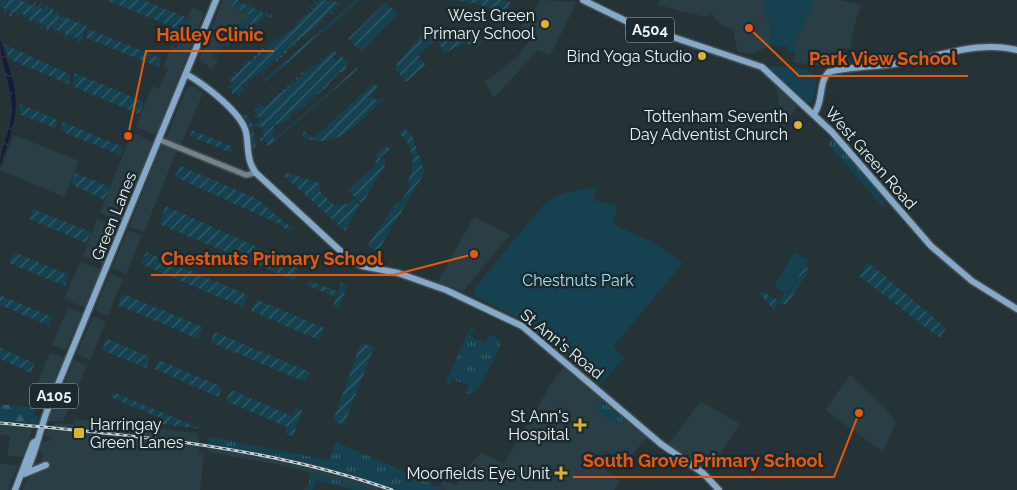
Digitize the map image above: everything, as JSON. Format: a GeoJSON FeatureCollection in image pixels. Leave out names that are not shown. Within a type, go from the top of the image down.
{"type":"FeatureCollection","features":[{"type":"Feature","properties":{"kind":"main road","name":"Green Lanes"},"geometry":{"type":"LineString","coordinates":[[15,490],[24,474],[20,473],[33,443],[36,441],[216,0]]}},
{"type":"Feature","properties":{"kind":"main road","name":"West Green Road"},"geometry":{"type":"LineString","coordinates":[[583,0],[634,24],[719,55],[756,64],[814,114],[848,148],[931,246],[972,281],[1017,309]]}},
{"type":"Feature","properties":{"kind":"main road"},"geometry":{"type":"LineString","coordinates":[[814,114],[820,105],[823,84],[827,73],[923,60],[982,46],[997,46],[1017,50]]}},
{"type":"Feature","properties":{"kind":"main road","name":"St Ann's Road"},"geometry":{"type":"LineString","coordinates":[[186,74],[201,83],[240,118],[246,131],[249,160],[256,173],[319,232],[358,264],[398,274],[446,290],[522,326],[666,448],[703,473],[718,490]]}},
{"type":"Feature","properties":{"kind":"main road"},"geometry":{"type":"LineString","coordinates":[[24,474],[46,465]]}},
{"type":"Feature","properties":{"kind":"street"},"geometry":{"type":"LineString","coordinates":[[160,140],[246,175],[256,173]]}},
{"type":"Feature","properties":{"kind":"shaded area"},"geometry":{"type":"Polygon","coordinates":[[[223,0],[239,0],[235,8],[253,16],[227,35],[211,54],[218,61],[212,69],[199,59],[223,0]]]}},
{"type":"Feature","properties":{"kind":"shaded area"},"geometry":{"type":"Polygon","coordinates":[[[541,0],[577,2],[550,56],[538,50],[494,98],[485,82],[516,58],[530,40],[519,30],[541,0]]]}},
{"type":"Feature","properties":{"kind":"shaded area"},"geometry":{"type":"Polygon","coordinates":[[[659,0],[763,0],[772,33],[770,45],[753,54],[738,52],[733,30],[720,24],[712,14],[705,17],[658,5],[659,0]]]}},
{"type":"Feature","properties":{"kind":"shaded area"},"geometry":{"type":"Polygon","coordinates":[[[814,0],[839,0],[861,5],[850,49],[841,48],[840,66],[825,67],[794,62],[795,43],[814,0]]]}},
{"type":"Feature","properties":{"kind":"shaded area"},"geometry":{"type":"Polygon","coordinates":[[[192,7],[204,13],[156,135],[136,127],[152,86],[159,89],[168,69],[163,66],[171,46],[176,48],[192,7]]]}},
{"type":"Feature","properties":{"kind":"shaded area"},"geometry":{"type":"Polygon","coordinates":[[[190,86],[203,93],[181,145],[165,140],[186,90],[190,86]]]}},
{"type":"Feature","properties":{"kind":"shaded area"},"geometry":{"type":"Polygon","coordinates":[[[776,86],[797,106],[783,128],[776,86]]]}},
{"type":"Feature","properties":{"kind":"shaded area"},"geometry":{"type":"Polygon","coordinates":[[[132,132],[153,142],[121,222],[100,213],[132,132]]]}},
{"type":"Feature","properties":{"kind":"shaded area"},"geometry":{"type":"Polygon","coordinates":[[[14,135],[79,161],[64,197],[0,170],[14,135]]]}},
{"type":"Feature","properties":{"kind":"shaded area"},"geometry":{"type":"Polygon","coordinates":[[[162,144],[177,150],[144,232],[129,227],[162,144]]]}},
{"type":"Feature","properties":{"kind":"shaded area"},"geometry":{"type":"Polygon","coordinates":[[[474,216],[510,235],[463,291],[438,282],[474,216]]]}},
{"type":"Feature","properties":{"kind":"shaded area"},"geometry":{"type":"Polygon","coordinates":[[[97,219],[118,228],[103,264],[83,256],[97,219]]]}},
{"type":"Feature","properties":{"kind":"shaded area"},"geometry":{"type":"Polygon","coordinates":[[[128,230],[142,236],[126,274],[112,268],[128,230]]]}},
{"type":"Feature","properties":{"kind":"shaded area"},"geometry":{"type":"Polygon","coordinates":[[[80,262],[102,270],[86,308],[64,299],[80,262]]]}},
{"type":"Feature","properties":{"kind":"shaded area"},"geometry":{"type":"Polygon","coordinates":[[[110,273],[123,279],[108,316],[95,310],[110,273]]]}},
{"type":"Feature","properties":{"kind":"shaded area"},"geometry":{"type":"Polygon","coordinates":[[[68,307],[82,313],[66,350],[52,345],[68,307]]]}},
{"type":"Feature","properties":{"kind":"shaded area"},"geometry":{"type":"Polygon","coordinates":[[[93,316],[106,322],[90,360],[77,354],[93,316]]]}},
{"type":"Feature","properties":{"kind":"shaded area"},"geometry":{"type":"Polygon","coordinates":[[[50,352],[64,358],[49,395],[35,389],[50,352]]]}},
{"type":"Feature","properties":{"kind":"shaded area"},"geometry":{"type":"Polygon","coordinates":[[[74,360],[87,366],[63,422],[48,421],[74,360]]]}},
{"type":"Feature","properties":{"kind":"shaded area","name":"St Ann's Hospital"},"geometry":{"type":"Polygon","coordinates":[[[564,368],[647,438],[623,464],[607,451],[597,462],[621,482],[614,490],[354,490],[317,479],[316,474],[271,463],[208,452],[209,437],[218,438],[424,481],[440,487],[443,480],[456,485],[465,469],[482,452],[504,464],[554,379],[564,368]]]}},
{"type":"Feature","properties":{"kind":"shaded area"},"geometry":{"type":"Polygon","coordinates":[[[850,375],[885,408],[896,423],[883,452],[825,410],[850,375]]]}},
{"type":"Feature","properties":{"kind":"shaded area"},"geometry":{"type":"Polygon","coordinates":[[[701,401],[740,424],[708,472],[668,445],[701,401]]]}},
{"type":"Feature","properties":{"kind":"shaded area"},"geometry":{"type":"Polygon","coordinates":[[[74,419],[197,433],[200,443],[199,453],[204,453],[200,490],[22,490],[25,482],[37,470],[43,456],[40,451],[43,441],[55,439],[45,436],[48,427],[58,423],[73,424],[74,419]]]}},
{"type":"Feature","properties":{"kind":"shaded area"},"geometry":{"type":"Polygon","coordinates":[[[0,421],[34,425],[23,457],[7,456],[10,436],[0,435],[0,421]]]}},
{"type":"Feature","properties":{"kind":"shaded area"},"geometry":{"type":"Polygon","coordinates":[[[0,463],[18,466],[8,490],[0,490],[0,463]]]}},
{"type":"Feature","properties":{"kind":"green space"},"geometry":{"type":"Polygon","coordinates":[[[0,0],[22,0],[23,2],[29,0],[28,4],[32,6],[36,0],[35,5],[38,6],[42,2],[40,8],[42,9],[48,5],[48,13],[52,6],[54,15],[58,9],[59,17],[62,17],[64,11],[63,17],[66,18],[68,13],[67,18],[72,20],[75,16],[73,21],[78,23],[80,18],[79,23],[84,25],[88,21],[82,40],[80,40],[79,44],[77,43],[78,39],[74,37],[71,41],[72,37],[68,35],[66,39],[64,38],[66,34],[62,33],[59,36],[60,31],[56,30],[54,34],[54,29],[50,27],[48,32],[46,31],[47,27],[44,25],[42,29],[40,28],[42,24],[38,22],[36,26],[35,21],[32,20],[30,24],[26,16],[23,21],[24,15],[20,13],[17,19],[17,14],[13,12],[11,17],[9,16],[11,12],[7,10],[5,14],[3,13],[5,9],[1,7],[0,10],[0,0]]]}},
{"type":"Feature","properties":{"kind":"green space"},"geometry":{"type":"Polygon","coordinates":[[[106,0],[144,0],[187,18],[182,31],[106,0]]]}},
{"type":"Feature","properties":{"kind":"green space"},"geometry":{"type":"Polygon","coordinates":[[[231,0],[240,0],[239,2],[243,4],[244,1],[245,5],[252,4],[250,7],[255,9],[256,6],[256,10],[259,11],[261,8],[263,9],[262,13],[265,14],[267,10],[268,14],[271,15],[273,13],[271,18],[263,15],[263,20],[260,19],[257,25],[251,23],[254,27],[250,26],[247,28],[249,30],[242,32],[244,35],[240,34],[237,40],[235,37],[227,48],[225,45],[222,51],[220,49],[221,53],[215,54],[216,57],[212,53],[227,36],[252,16],[229,5],[232,5],[234,1],[231,0]]]}},
{"type":"Feature","properties":{"kind":"green space"},"geometry":{"type":"Polygon","coordinates":[[[314,0],[318,3],[321,0],[347,1],[340,3],[342,6],[338,5],[335,7],[338,10],[333,9],[332,15],[329,13],[326,16],[328,18],[325,17],[322,20],[323,23],[320,22],[318,24],[319,27],[315,26],[314,31],[312,28],[310,35],[308,32],[305,34],[305,38],[303,36],[300,38],[300,42],[298,40],[295,42],[296,46],[293,44],[290,47],[291,50],[289,48],[286,50],[288,53],[281,54],[283,57],[277,58],[277,62],[275,60],[272,62],[272,66],[270,64],[267,66],[268,69],[265,68],[263,74],[260,72],[258,74],[259,77],[255,75],[254,81],[251,79],[248,82],[248,86],[243,83],[241,85],[245,90],[237,98],[239,95],[236,92],[232,94],[232,89],[227,89],[232,83],[228,75],[232,77],[235,75],[233,71],[237,73],[240,71],[237,67],[241,69],[244,67],[242,63],[245,64],[248,59],[251,62],[254,59],[253,55],[258,57],[257,52],[263,48],[265,50],[268,48],[266,45],[269,46],[270,42],[272,44],[272,41],[274,43],[275,39],[279,39],[280,35],[282,37],[286,34],[285,32],[289,31],[288,29],[290,31],[294,28],[293,24],[295,26],[298,24],[296,21],[302,19],[300,17],[303,17],[303,14],[306,16],[308,14],[306,10],[310,13],[313,10],[309,7],[310,5],[314,8],[317,5],[313,2],[314,0]]]}},
{"type":"Feature","properties":{"kind":"green space"},"geometry":{"type":"Polygon","coordinates":[[[356,0],[360,0],[264,83],[262,81],[356,0]]]}},
{"type":"Feature","properties":{"kind":"green space"},"geometry":{"type":"Polygon","coordinates":[[[446,0],[503,0],[511,2],[504,15],[476,4],[446,0]]]}},
{"type":"Feature","properties":{"kind":"green space"},"geometry":{"type":"Polygon","coordinates":[[[763,0],[814,0],[795,43],[795,52],[787,51],[788,47],[770,45],[772,33],[763,0]]]}},
{"type":"Feature","properties":{"kind":"green space"},"geometry":{"type":"Polygon","coordinates":[[[385,3],[398,13],[361,51],[348,39],[385,3]]]}},
{"type":"Feature","properties":{"kind":"green space"},"geometry":{"type":"Polygon","coordinates":[[[88,29],[161,58],[159,67],[86,38],[88,29]]]}},
{"type":"Feature","properties":{"kind":"green space"},"geometry":{"type":"Polygon","coordinates":[[[425,30],[435,40],[418,55],[426,65],[406,82],[395,69],[398,66],[396,65],[425,30]]]}},
{"type":"Feature","properties":{"kind":"green space"},"geometry":{"type":"Polygon","coordinates":[[[437,32],[470,35],[482,39],[480,44],[474,46],[465,43],[444,53],[436,38],[437,32]]]}},
{"type":"Feature","properties":{"kind":"green space"},"geometry":{"type":"Polygon","coordinates":[[[4,44],[71,75],[68,84],[9,59],[4,44]]]}},
{"type":"Feature","properties":{"kind":"green space"},"geometry":{"type":"Polygon","coordinates":[[[333,50],[338,54],[332,56],[336,61],[341,56],[348,62],[344,72],[340,72],[321,92],[314,96],[315,98],[313,97],[306,103],[307,105],[303,106],[300,110],[297,108],[299,111],[295,110],[293,112],[295,114],[290,114],[291,119],[286,120],[284,124],[282,121],[279,124],[280,128],[276,124],[273,126],[276,131],[272,134],[274,139],[356,69],[352,64],[358,69],[272,144],[267,146],[267,142],[260,141],[260,138],[264,137],[262,127],[253,126],[256,148],[253,148],[251,130],[244,115],[246,114],[253,125],[260,121],[258,116],[255,118],[253,116],[256,114],[254,109],[262,105],[265,107],[269,104],[267,101],[271,102],[273,100],[271,97],[278,96],[277,92],[280,94],[283,92],[281,89],[285,90],[288,88],[286,85],[290,86],[293,84],[291,81],[294,83],[297,80],[296,77],[302,76],[300,73],[307,72],[306,69],[309,71],[312,68],[310,65],[314,66],[316,64],[314,61],[319,64],[322,61],[319,57],[323,59],[326,56],[325,53],[328,55],[333,50]]]}},
{"type":"Feature","properties":{"kind":"green space"},"geometry":{"type":"Polygon","coordinates":[[[766,66],[808,71],[817,80],[813,101],[810,103],[806,102],[766,66]]]}},
{"type":"Feature","properties":{"kind":"green space"},"geometry":{"type":"Polygon","coordinates":[[[75,73],[144,102],[139,114],[72,86],[75,73]]]}},
{"type":"Feature","properties":{"kind":"green space"},"geometry":{"type":"Polygon","coordinates":[[[374,83],[378,87],[371,96],[377,101],[382,97],[384,99],[347,132],[327,141],[315,141],[302,137],[304,131],[314,138],[374,83]]]}},
{"type":"Feature","properties":{"kind":"green space"},"geometry":{"type":"Polygon","coordinates":[[[20,104],[58,120],[55,128],[20,114],[20,104]]]}},
{"type":"Feature","properties":{"kind":"green space"},"geometry":{"type":"Polygon","coordinates":[[[63,122],[123,147],[120,155],[61,131],[63,122]]]}},
{"type":"Feature","properties":{"kind":"green space"},"geometry":{"type":"Polygon","coordinates":[[[404,128],[412,136],[425,172],[378,251],[367,246],[395,205],[401,201],[411,186],[407,183],[413,163],[411,150],[399,133],[404,128]]]}},
{"type":"Feature","properties":{"kind":"green space"},"geometry":{"type":"Polygon","coordinates":[[[192,130],[231,146],[232,153],[190,136],[192,130]]]}},
{"type":"Feature","properties":{"kind":"green space"},"geometry":{"type":"Polygon","coordinates":[[[832,137],[867,177],[886,204],[883,207],[828,144],[832,137]]]}},
{"type":"Feature","properties":{"kind":"green space"},"geometry":{"type":"Polygon","coordinates":[[[386,145],[390,149],[379,158],[385,159],[385,165],[362,204],[348,190],[377,164],[375,161],[378,159],[375,156],[386,145]]]}},
{"type":"Feature","properties":{"kind":"green space"},"geometry":{"type":"Polygon","coordinates":[[[180,166],[256,198],[293,229],[290,232],[279,224],[175,177],[180,166]]]}},
{"type":"Feature","properties":{"kind":"green space"},"geometry":{"type":"Polygon","coordinates":[[[284,172],[320,183],[320,191],[334,205],[348,204],[354,198],[360,205],[345,231],[283,175],[284,172]]]}},
{"type":"Feature","properties":{"kind":"green space"},"geometry":{"type":"Polygon","coordinates":[[[75,173],[110,187],[104,200],[71,184],[75,173]]]}},
{"type":"Feature","properties":{"kind":"green space","name":"Chestnuts Park"},"geometry":{"type":"Polygon","coordinates":[[[595,187],[594,200],[617,206],[613,224],[652,242],[683,263],[613,347],[625,357],[601,384],[521,319],[474,296],[476,286],[545,203],[564,193],[595,187]]]}},
{"type":"Feature","properties":{"kind":"green space"},"geometry":{"type":"Polygon","coordinates":[[[166,206],[299,266],[294,280],[159,224],[166,206]]]}},
{"type":"Feature","properties":{"kind":"green space"},"geometry":{"type":"Polygon","coordinates":[[[33,209],[91,232],[86,243],[29,219],[33,209]]]}},
{"type":"Feature","properties":{"kind":"green space"},"geometry":{"type":"Polygon","coordinates":[[[14,252],[69,275],[65,286],[9,263],[14,252]]]}},
{"type":"Feature","properties":{"kind":"green space"},"geometry":{"type":"Polygon","coordinates":[[[146,252],[248,295],[243,307],[141,264],[146,252]]]}},
{"type":"Feature","properties":{"kind":"green space"},"geometry":{"type":"Polygon","coordinates":[[[795,252],[809,260],[787,294],[774,286],[795,252]]]}},
{"type":"Feature","properties":{"kind":"green space"},"geometry":{"type":"Polygon","coordinates":[[[868,262],[946,328],[940,338],[859,276],[868,262]]]}},
{"type":"Feature","properties":{"kind":"green space"},"geometry":{"type":"Polygon","coordinates":[[[805,266],[810,269],[786,305],[779,302],[774,310],[760,294],[762,291],[779,301],[785,292],[788,294],[805,266]]]}},
{"type":"Feature","properties":{"kind":"green space"},"geometry":{"type":"Polygon","coordinates":[[[309,280],[338,292],[341,283],[347,285],[340,306],[338,308],[333,306],[336,297],[307,285],[309,280]]]}},
{"type":"Feature","properties":{"kind":"green space"},"geometry":{"type":"Polygon","coordinates":[[[123,294],[203,327],[198,339],[118,305],[123,294]]]}},
{"type":"Feature","properties":{"kind":"green space"},"geometry":{"type":"Polygon","coordinates":[[[0,295],[52,317],[49,326],[0,305],[0,295]]]}},
{"type":"Feature","properties":{"kind":"green space"},"geometry":{"type":"Polygon","coordinates":[[[256,299],[324,328],[319,340],[251,311],[256,299]]]}},
{"type":"Feature","properties":{"kind":"green space"},"geometry":{"type":"Polygon","coordinates":[[[475,327],[470,336],[485,343],[490,334],[499,339],[501,346],[479,388],[469,394],[466,393],[469,385],[452,379],[449,386],[446,382],[469,329],[475,327]]]}},
{"type":"Feature","properties":{"kind":"green space"},"geometry":{"type":"Polygon","coordinates":[[[215,332],[310,372],[305,382],[210,342],[215,332]]]}},
{"type":"Feature","properties":{"kind":"green space"},"geometry":{"type":"Polygon","coordinates":[[[107,339],[150,357],[146,368],[102,350],[107,339]]]}},
{"type":"Feature","properties":{"kind":"green space"},"geometry":{"type":"Polygon","coordinates":[[[361,343],[374,347],[344,425],[333,421],[361,343]]]}},
{"type":"Feature","properties":{"kind":"green space"},"geometry":{"type":"Polygon","coordinates":[[[0,348],[35,363],[31,373],[0,359],[0,348]]]}},
{"type":"Feature","properties":{"kind":"green space"},"geometry":{"type":"Polygon","coordinates":[[[159,360],[222,387],[218,397],[155,369],[159,360]]]}},
{"type":"Feature","properties":{"kind":"green space"},"geometry":{"type":"Polygon","coordinates":[[[231,390],[292,416],[296,407],[302,410],[293,437],[285,433],[287,427],[226,401],[231,390]]]}},
{"type":"Feature","properties":{"kind":"green space"},"geometry":{"type":"Polygon","coordinates":[[[113,392],[202,429],[161,424],[163,419],[111,397],[113,392]]]}},
{"type":"Feature","properties":{"kind":"green space"},"geometry":{"type":"Polygon","coordinates":[[[601,401],[624,419],[617,425],[597,410],[601,401]]]}},
{"type":"Feature","properties":{"kind":"green space"},"geometry":{"type":"Polygon","coordinates":[[[0,404],[36,408],[34,416],[39,416],[37,425],[0,421],[0,404]]]}},
{"type":"Feature","properties":{"kind":"green space"},"geometry":{"type":"Polygon","coordinates":[[[209,437],[328,460],[336,442],[447,490],[396,490],[306,462],[208,444],[209,437]]]}},
{"type":"Feature","properties":{"kind":"green space"},"geometry":{"type":"Polygon","coordinates":[[[310,473],[373,490],[354,490],[317,480],[312,490],[304,490],[309,484],[310,473]]]}},
{"type":"Feature","properties":{"kind":"water"},"geometry":{"type":"Polygon","coordinates":[[[0,39],[12,76],[16,102],[12,129],[0,166],[12,110],[0,39]]]}},
{"type":"Feature","properties":{"kind":"railway"},"geometry":{"type":"LineString","coordinates":[[0,423],[198,444],[296,463],[392,490]]}},
{"type":"Feature","properties":{"kind":"place","name":"West Green Primary School"},"geometry":{"type":"Point","coordinates":[545,24]}},
{"type":"Feature","properties":{"kind":"place","name":"Park View School"},"geometry":{"type":"Point","coordinates":[749,28]}},
{"type":"Feature","properties":{"kind":"place","name":"Bind Yoga Studio"},"geometry":{"type":"Point","coordinates":[702,56]}},
{"type":"Feature","properties":{"kind":"place","name":"Tottenham Seventh Day Adventist Church"},"geometry":{"type":"Point","coordinates":[798,125]}},
{"type":"Feature","properties":{"kind":"place","name":"Halley Clinic"},"geometry":{"type":"Point","coordinates":[128,136]}},
{"type":"Feature","properties":{"kind":"place","name":"Chestnuts Primary School"},"geometry":{"type":"Point","coordinates":[474,254]}},
{"type":"Feature","properties":{"kind":"place","name":"South Grove Primary School"},"geometry":{"type":"Point","coordinates":[859,413]}},
{"type":"Feature","properties":{"kind":"place","name":"St Ann's Hospital"},"geometry":{"type":"Point","coordinates":[580,425]}},
{"type":"Feature","properties":{"kind":"place","name":"Harringay Green Lanes"},"geometry":{"type":"Point","coordinates":[79,433]}},
{"type":"Feature","properties":{"kind":"place","name":"Moorfields Eye Unit"},"geometry":{"type":"Point","coordinates":[561,473]}}]}
